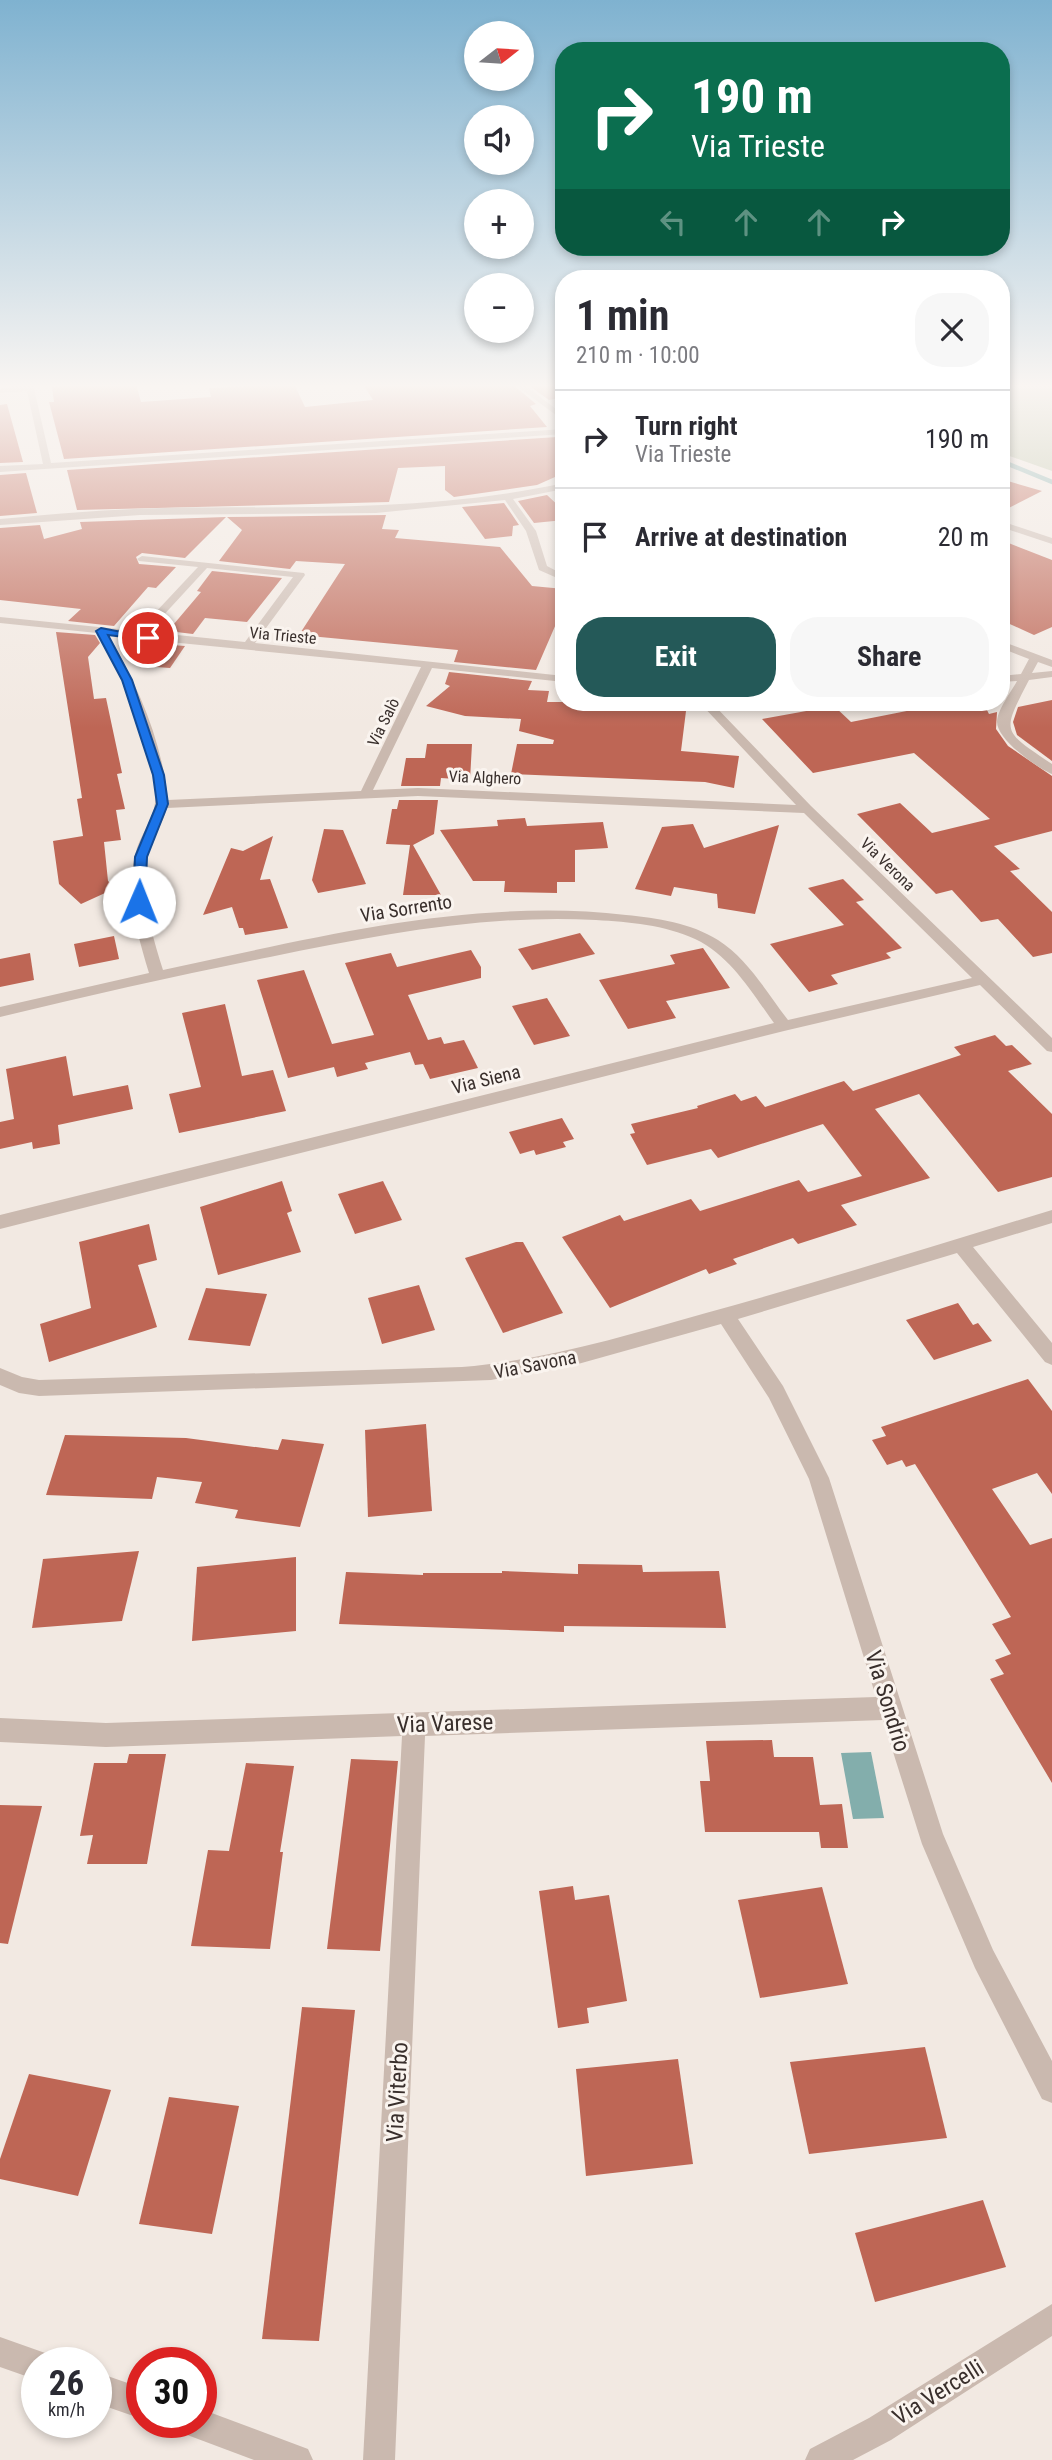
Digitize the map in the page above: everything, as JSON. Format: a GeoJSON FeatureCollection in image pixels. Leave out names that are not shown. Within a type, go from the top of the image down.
{"type":"FeatureCollection","features":[{"type":"Feature","properties":{"kind":"street"},"geometry":{"type":"LineString","coordinates":[[0,522],[148,512],[411,510],[502,499]]}},
{"type":"Feature","properties":{"kind":"street"},"geometry":{"type":"LineString","coordinates":[[509,499],[533,536],[540,566],[555,575]]}},
{"type":"Feature","properties":{"kind":"street"},"geometry":{"type":"LineString","coordinates":[[1010,527],[1052,541]]}},
{"type":"Feature","properties":{"kind":"street"},"geometry":{"type":"LineString","coordinates":[[142,559],[300,575],[247,647]]}},
{"type":"Feature","properties":{"kind":"street"},"geometry":{"type":"LineString","coordinates":[[139,636],[205,565]]}},
{"type":"Feature","properties":{"kind":"street","name":"Via Trieste"},"geometry":{"type":"LineString","coordinates":[[0,620],[555,678]]}},
{"type":"Feature","properties":{"kind":"street"},"geometry":{"type":"LineString","coordinates":[[101,631],[118,659],[132,693],[158,775],[162,804],[146,839],[138,874],[142,925],[157,975]]}},
{"type":"Feature","properties":{"kind":"street"},"geometry":{"type":"LineString","coordinates":[[1010,647],[1052,664]]}},
{"type":"Feature","properties":{"kind":"street"},"geometry":{"type":"LineString","coordinates":[[1010,710],[1035,657]]}},
{"type":"Feature","properties":{"kind":"street","name":"Via Salò"},"geometry":{"type":"LineString","coordinates":[[366,793],[428,664]]}},
{"type":"Feature","properties":{"kind":"street"},"geometry":{"type":"LineString","coordinates":[[1010,678],[1052,674]]}},
{"type":"Feature","properties":{"kind":"street","name":"Via Verona"},"geometry":{"type":"LineString","coordinates":[[714,711],[807,808],[1052,1047]]}},
{"type":"Feature","properties":{"kind":"street"},"geometry":{"type":"LineString","coordinates":[[1009,711],[1003,726],[1009,737],[1052,770]]}},
{"type":"Feature","properties":{"kind":"street","name":"Via Alghero"},"geometry":{"type":"LineString","coordinates":[[162,804],[366,793],[807,808]]}},
{"type":"Feature","properties":{"kind":"street","name":"Via Sorrento"},"geometry":{"type":"LineString","coordinates":[[0,1012],[157,975],[328,941],[469,917],[528,914],[605,917],[667,926],[713,943],[732,959],[784,1026]]}},
{"type":"Feature","properties":{"kind":"street","name":"Via Siena"},"geometry":{"type":"LineString","coordinates":[[0,1222],[784,1026],[983,980]]}},
{"type":"Feature","properties":{"kind":"street","name":"Via Savona"},"geometry":{"type":"LineString","coordinates":[[0,1376],[19,1385],[39,1388],[475,1375],[566,1360],[1052,1216]]}},
{"type":"Feature","properties":{"kind":"street"},"geometry":{"type":"LineString","coordinates":[[961,1245],[1052,1357]]}},
{"type":"Feature","properties":{"kind":"street","name":"Via Sondrio"},"geometry":{"type":"LineString","coordinates":[[725,1315],[781,1402],[819,1478],[843,1547],[889,1708],[931,1835],[962,1912],[1052,2089]]}},
{"type":"Feature","properties":{"kind":"street","name":"Via Varese"},"geometry":{"type":"LineString","coordinates":[[0,1730],[106,1735],[889,1708]]}},
{"type":"Feature","properties":{"kind":"street","name":"Via Viterbo"},"geometry":{"type":"LineString","coordinates":[[379,2460],[414,1724]]}},
{"type":"Feature","properties":{"kind":"street","name":"Via Vercelli"},"geometry":{"type":"LineString","coordinates":[[821,2460],[880,2428],[1052,2319]]}},
{"type":"Feature","properties":{"kind":"street"},"geometry":{"type":"LineString","coordinates":[[0,2352],[21,2359]]}},
{"type":"Feature","properties":{"kind":"street"},"geometry":{"type":"LineString","coordinates":[[217,2431],[297,2460]]}},
{"type":"Feature","properties":{"kind":"water"},"geometry":{"type":"Polygon","coordinates":[[[871,1752],[884,1818],[853,1819],[841,1753],[871,1752]]]}},
{"type":"Feature","properties":{"kind":"building"},"geometry":{"type":"Polygon","coordinates":[[[0,499],[33,499],[37,513],[0,516],[0,499]]]}},
{"type":"Feature","properties":{"kind":"building"},"geometry":{"type":"Polygon","coordinates":[[[74,499],[390,499],[389,502],[77,510],[74,499]]]}},
{"type":"Feature","properties":{"kind":"building"},"geometry":{"type":"Polygon","coordinates":[[[551,499],[555,503],[555,521],[534,523],[518,501],[551,499]]]}},
{"type":"Feature","properties":{"kind":"building"},"geometry":{"type":"Polygon","coordinates":[[[1010,499],[1027,499],[1010,507],[1010,499]]]}},
{"type":"Feature","properties":{"kind":"building"},"geometry":{"type":"Polygon","coordinates":[[[504,503],[519,525],[513,526],[512,536],[485,539],[462,507],[504,503]]]}},
{"type":"Feature","properties":{"kind":"building"},"geometry":{"type":"Polygon","coordinates":[[[386,515],[382,529],[399,530],[395,538],[500,547],[532,586],[555,588],[555,626],[536,670],[454,662],[458,650],[299,635],[345,564],[296,561],[290,569],[219,561],[242,530],[227,517],[386,515]]]}},
{"type":"Feature","properties":{"kind":"building"},"geometry":{"type":"Polygon","coordinates":[[[226,517],[185,558],[142,553],[136,557],[139,564],[176,567],[156,588],[148,587],[114,626],[68,621],[81,609],[0,600],[0,528],[40,525],[44,539],[82,529],[80,522],[226,517]]]}},
{"type":"Feature","properties":{"kind":"building"},"geometry":{"type":"Polygon","coordinates":[[[1010,544],[1052,560],[1052,627],[1034,635],[1010,624],[1010,544]]]}},
{"type":"Feature","properties":{"kind":"building"},"geometry":{"type":"Polygon","coordinates":[[[212,571],[282,578],[247,622],[205,618],[193,634],[168,631],[201,592],[197,591],[212,571]]]}},
{"type":"Feature","properties":{"kind":"building"},"geometry":{"type":"Polygon","coordinates":[[[56,632],[95,635],[100,643],[88,657],[94,699],[106,698],[122,773],[117,774],[125,809],[116,810],[121,840],[104,842],[108,881],[116,888],[81,904],[59,884],[53,841],[83,836],[77,799],[82,798],[56,632]]]}},
{"type":"Feature","properties":{"kind":"building"},"geometry":{"type":"Polygon","coordinates":[[[158,644],[185,646],[170,668],[142,666],[158,644]]]}},
{"type":"Feature","properties":{"kind":"building"},"geometry":{"type":"Polygon","coordinates":[[[449,672],[532,681],[528,690],[549,691],[547,702],[555,702],[555,711],[686,711],[681,751],[739,756],[734,788],[705,782],[511,774],[517,744],[553,744],[554,740],[519,731],[521,719],[465,716],[426,706],[450,686],[445,684],[449,672]]]}},
{"type":"Feature","properties":{"kind":"building"},"geometry":{"type":"Polygon","coordinates":[[[1052,700],[1052,761],[1017,735],[1013,722],[1018,707],[1052,700]]]}},
{"type":"Feature","properties":{"kind":"building"},"geometry":{"type":"Polygon","coordinates":[[[806,711],[839,711],[851,722],[907,711],[997,712],[996,729],[1008,746],[1052,776],[1052,831],[994,846],[1020,869],[1010,871],[1052,912],[1052,953],[1033,957],[998,919],[981,922],[952,890],[936,894],[857,814],[900,803],[932,833],[990,819],[914,753],[813,773],[762,719],[806,711]]]}},
{"type":"Feature","properties":{"kind":"building"},"geometry":{"type":"Polygon","coordinates":[[[427,744],[472,744],[470,780],[441,778],[440,786],[401,786],[406,758],[425,758],[427,744]]]}},
{"type":"Feature","properties":{"kind":"building"},"geometry":{"type":"Polygon","coordinates":[[[399,800],[438,800],[434,834],[413,845],[441,895],[403,895],[410,845],[386,844],[392,809],[397,809],[399,800]]]}},
{"type":"Feature","properties":{"kind":"building"},"geometry":{"type":"Polygon","coordinates":[[[525,818],[527,826],[603,822],[608,848],[575,850],[575,882],[557,882],[557,893],[504,892],[505,881],[473,881],[440,830],[498,826],[497,820],[525,818]]]}},
{"type":"Feature","properties":{"kind":"building"},"geometry":{"type":"Polygon","coordinates":[[[693,824],[704,848],[779,825],[755,914],[718,908],[717,894],[674,887],[671,896],[635,889],[662,827],[693,824]]]}},
{"type":"Feature","properties":{"kind":"building"},"geometry":{"type":"Polygon","coordinates":[[[324,829],[343,830],[366,884],[318,893],[312,880],[324,829]]]}},
{"type":"Feature","properties":{"kind":"building"},"geometry":{"type":"Polygon","coordinates":[[[273,836],[260,880],[270,879],[288,928],[245,935],[243,928],[239,928],[232,907],[203,915],[231,848],[243,851],[273,836]]]}},
{"type":"Feature","properties":{"kind":"building"},"geometry":{"type":"Polygon","coordinates":[[[843,879],[864,900],[856,902],[902,948],[886,953],[891,958],[831,975],[838,984],[809,992],[770,944],[844,925],[808,888],[843,879]]]}},
{"type":"Feature","properties":{"kind":"building"},"geometry":{"type":"Polygon","coordinates":[[[580,933],[595,954],[532,970],[518,949],[580,933]]]}},
{"type":"Feature","properties":{"kind":"building"},"geometry":{"type":"Polygon","coordinates":[[[114,936],[119,959],[79,967],[74,944],[114,936]]]}},
{"type":"Feature","properties":{"kind":"building"},"geometry":{"type":"Polygon","coordinates":[[[703,948],[730,988],[666,1001],[676,1018],[628,1029],[599,980],[675,964],[670,955],[703,948]]]}},
{"type":"Feature","properties":{"kind":"building"},"geometry":{"type":"Polygon","coordinates":[[[471,950],[481,967],[481,978],[408,995],[428,1040],[441,1037],[444,1044],[464,1040],[478,1068],[430,1079],[423,1064],[415,1065],[410,1052],[365,1063],[368,1069],[337,1077],[334,1067],[288,1078],[257,980],[304,970],[332,1044],[374,1035],[345,963],[391,953],[397,967],[471,950]]]}},
{"type":"Feature","properties":{"kind":"building"},"geometry":{"type":"Polygon","coordinates":[[[30,953],[34,980],[0,987],[0,959],[30,953]]]}},
{"type":"Feature","properties":{"kind":"building"},"geometry":{"type":"Polygon","coordinates":[[[547,998],[570,1036],[534,1045],[512,1006],[547,998]]]}},
{"type":"Feature","properties":{"kind":"building"},"geometry":{"type":"Polygon","coordinates":[[[225,1004],[242,1076],[273,1070],[286,1111],[179,1133],[169,1094],[201,1087],[182,1013],[225,1004]]]}},
{"type":"Feature","properties":{"kind":"building"},"geometry":{"type":"Polygon","coordinates":[[[995,1035],[1006,1046],[1012,1045],[1032,1064],[1008,1071],[1052,1114],[1052,1177],[998,1192],[919,1094],[875,1109],[930,1178],[841,1205],[857,1225],[798,1244],[793,1238],[733,1259],[737,1264],[709,1274],[706,1269],[610,1308],[562,1237],[620,1215],[624,1221],[691,1199],[700,1211],[799,1180],[808,1192],[862,1176],[823,1124],[718,1158],[711,1149],[647,1165],[630,1134],[635,1133],[631,1124],[698,1108],[697,1106],[735,1094],[741,1101],[756,1096],[765,1107],[844,1081],[853,1091],[961,1055],[954,1047],[995,1035]]]}},
{"type":"Feature","properties":{"kind":"building"},"geometry":{"type":"Polygon","coordinates":[[[66,1056],[73,1096],[128,1085],[133,1109],[58,1125],[60,1144],[33,1149],[32,1142],[0,1149],[0,1122],[14,1119],[6,1069],[66,1056]]]}},
{"type":"Feature","properties":{"kind":"building"},"geometry":{"type":"Polygon","coordinates":[[[562,1118],[574,1139],[563,1142],[566,1147],[536,1155],[534,1150],[520,1154],[509,1132],[562,1118]]]}},
{"type":"Feature","properties":{"kind":"building"},"geometry":{"type":"Polygon","coordinates":[[[282,1181],[292,1211],[287,1213],[301,1252],[218,1275],[200,1207],[282,1181]]]}},
{"type":"Feature","properties":{"kind":"building"},"geometry":{"type":"Polygon","coordinates":[[[383,1181],[402,1220],[355,1234],[338,1194],[383,1181]]]}},
{"type":"Feature","properties":{"kind":"building"},"geometry":{"type":"Polygon","coordinates":[[[149,1224],[157,1260],[138,1265],[157,1327],[49,1362],[40,1324],[91,1308],[79,1242],[149,1224]]]}},
{"type":"Feature","properties":{"kind":"building"},"geometry":{"type":"Polygon","coordinates":[[[523,1242],[563,1313],[503,1333],[465,1258],[523,1242]]]}},
{"type":"Feature","properties":{"kind":"building"},"geometry":{"type":"Polygon","coordinates":[[[419,1285],[435,1330],[382,1344],[368,1298],[419,1285]]]}},
{"type":"Feature","properties":{"kind":"building"},"geometry":{"type":"Polygon","coordinates":[[[206,1288],[267,1294],[250,1346],[188,1340],[206,1288]]]}},
{"type":"Feature","properties":{"kind":"building"},"geometry":{"type":"Polygon","coordinates":[[[958,1303],[973,1325],[978,1323],[992,1341],[934,1360],[906,1320],[958,1303]]]}},
{"type":"Feature","properties":{"kind":"building"},"geometry":{"type":"Polygon","coordinates":[[[1028,1379],[1052,1411],[1052,1494],[1037,1473],[992,1489],[1030,1545],[1052,1538],[1052,1783],[990,1679],[1004,1674],[995,1660],[1011,1654],[992,1624],[1011,1617],[915,1464],[906,1467],[902,1460],[887,1465],[872,1440],[886,1436],[881,1427],[1028,1379]]]}},
{"type":"Feature","properties":{"kind":"building"},"geometry":{"type":"Polygon","coordinates":[[[426,1424],[432,1511],[368,1517],[365,1430],[426,1424]]]}},
{"type":"Feature","properties":{"kind":"building"},"geometry":{"type":"Polygon","coordinates":[[[65,1435],[186,1438],[278,1450],[282,1439],[324,1444],[300,1527],[235,1518],[238,1510],[195,1503],[202,1482],[157,1477],[152,1499],[46,1495],[65,1435]]]}},
{"type":"Feature","properties":{"kind":"building"},"geometry":{"type":"Polygon","coordinates":[[[139,1551],[122,1621],[32,1628],[43,1559],[139,1551]]]}},
{"type":"Feature","properties":{"kind":"building"},"geometry":{"type":"Polygon","coordinates":[[[296,1557],[296,1631],[192,1641],[197,1567],[296,1557]]]}},
{"type":"Feature","properties":{"kind":"building"},"geometry":{"type":"Polygon","coordinates":[[[578,1564],[642,1565],[643,1572],[719,1571],[726,1628],[564,1626],[564,1632],[339,1624],[346,1572],[423,1575],[502,1571],[578,1574],[578,1564]]]}},
{"type":"Feature","properties":{"kind":"building"},"geometry":{"type":"Polygon","coordinates":[[[772,1740],[774,1757],[813,1757],[820,1805],[842,1804],[848,1848],[821,1848],[819,1832],[705,1832],[700,1781],[710,1781],[706,1741],[772,1740]]]}},
{"type":"Feature","properties":{"kind":"building"},"geometry":{"type":"Polygon","coordinates":[[[129,1754],[166,1754],[147,1864],[87,1864],[93,1835],[80,1836],[94,1763],[127,1763],[129,1754]]]}},
{"type":"Feature","properties":{"kind":"building"},"geometry":{"type":"Polygon","coordinates":[[[351,1759],[398,1761],[380,1951],[327,1949],[351,1759]]]}},
{"type":"Feature","properties":{"kind":"building"},"geometry":{"type":"Polygon","coordinates":[[[246,1763],[294,1766],[280,1852],[283,1852],[270,1949],[191,1946],[208,1850],[229,1851],[246,1763]]]}},
{"type":"Feature","properties":{"kind":"building"},"geometry":{"type":"Polygon","coordinates":[[[0,1805],[42,1806],[8,1944],[0,1943],[0,1805]]]}},
{"type":"Feature","properties":{"kind":"building"},"geometry":{"type":"Polygon","coordinates":[[[573,1886],[575,1900],[609,1895],[627,2001],[587,2008],[589,2023],[558,2028],[539,1891],[573,1886]]]}},
{"type":"Feature","properties":{"kind":"building"},"geometry":{"type":"Polygon","coordinates":[[[822,1887],[848,1984],[760,1998],[738,1900],[822,1887]]]}},
{"type":"Feature","properties":{"kind":"building"},"geometry":{"type":"Polygon","coordinates":[[[302,2007],[355,2010],[319,2341],[262,2339],[302,2007]]]}},
{"type":"Feature","properties":{"kind":"building"},"geometry":{"type":"Polygon","coordinates":[[[925,2047],[947,2138],[809,2154],[790,2062],[925,2047]]]}},
{"type":"Feature","properties":{"kind":"building"},"geometry":{"type":"Polygon","coordinates":[[[678,2059],[693,2164],[586,2176],[576,2069],[678,2059]]]}},
{"type":"Feature","properties":{"kind":"building"},"geometry":{"type":"Polygon","coordinates":[[[29,2074],[111,2090],[78,2196],[0,2179],[0,2159],[29,2074]]]}},
{"type":"Feature","properties":{"kind":"building"},"geometry":{"type":"Polygon","coordinates":[[[169,2097],[239,2106],[212,2234],[139,2224],[169,2097]]]}},
{"type":"Feature","properties":{"kind":"building"},"geometry":{"type":"Polygon","coordinates":[[[983,2200],[1006,2267],[875,2302],[855,2233],[983,2200]]]}},
{"type":"Feature","properties":{"kind":"route"},"geometry":{"type":"LineString","coordinates":[[139,902],[138,874],[141,857],[162,804],[158,775],[127,680],[101,631],[148,638]]}}]}
